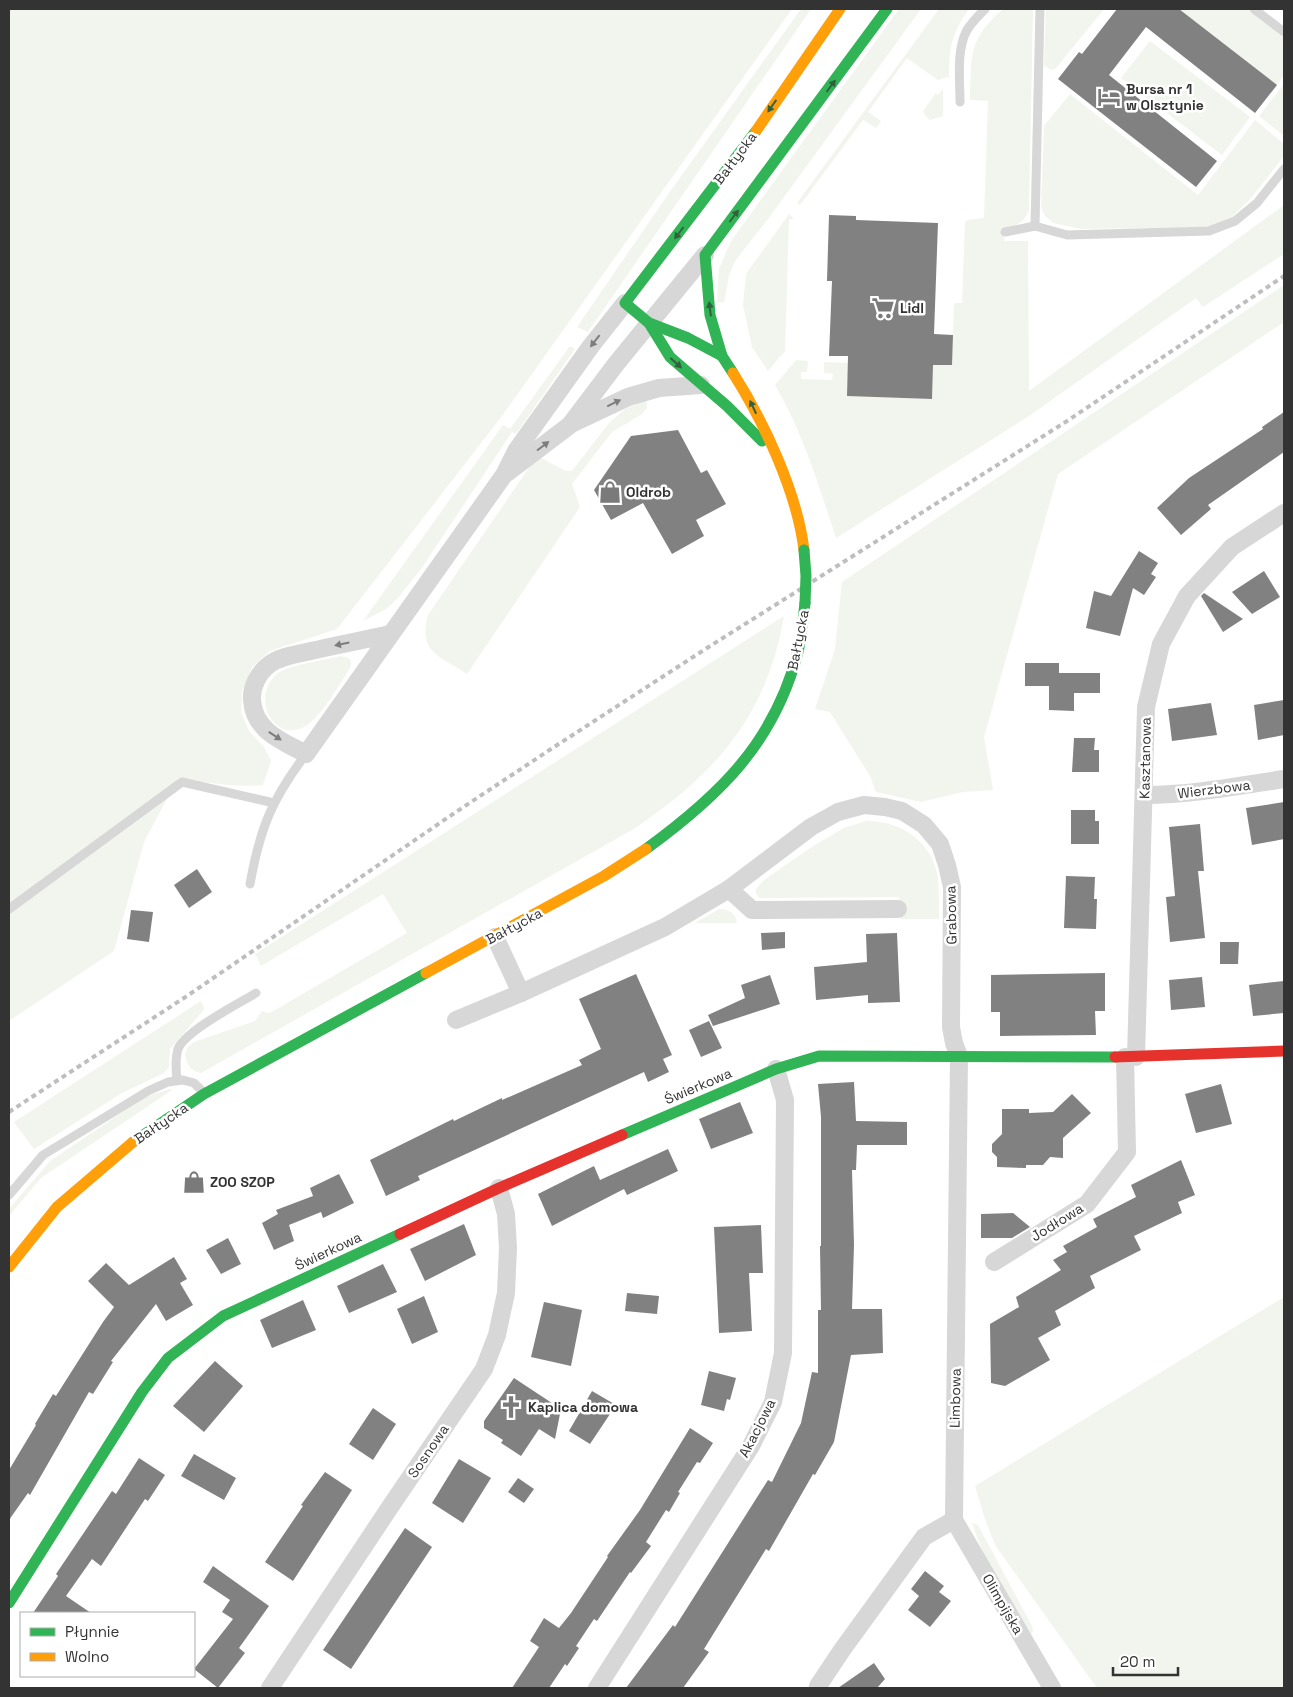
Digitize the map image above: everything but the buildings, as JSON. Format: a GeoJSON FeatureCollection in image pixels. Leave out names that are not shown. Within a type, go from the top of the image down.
{"type":"FeatureCollection","features":[{"type":"Feature","properties":{"kind":"main road","name":"Bałtycka"},"geometry":{"type":"LineString","coordinates":[[773,451],[727,406],[670,357],[649,323],[626,303],[750,138],[840,9]]}},
{"type":"Feature","properties":{"kind":"main road","name":"Bałtycka"},"geometry":{"type":"LineString","coordinates":[[9,1266],[57,1207],[122,1150],[204,1094],[578,891],[628,861],[689,818],[723,787],[756,747],[771,723],[784,696],[801,642],[806,603],[804,550],[801,525],[784,475],[749,399],[722,356],[710,315],[705,255],[887,9]]}},
{"type":"Feature","properties":{"kind":"main road"},"geometry":{"type":"LineString","coordinates":[[649,323],[688,338],[722,356]]}},
{"type":"Feature","properties":{"kind":"main road"},"geometry":{"type":"LineString","coordinates":[[776,1069],[819,1056],[1130,1057],[1284,1052]]}},
{"type":"Feature","properties":{"kind":"main road","name":"Świerkowa"},"geometry":{"type":"LineString","coordinates":[[9,1603],[142,1392],[168,1358],[223,1316],[499,1188],[776,1069]]}},
{"type":"Feature","properties":{"kind":"street","name":"Bałtycka"},"geometry":{"type":"LineString","coordinates":[[570,424],[616,364],[705,255]]}},
{"type":"Feature","properties":{"kind":"street","name":"Bałtycka"},"geometry":{"type":"LineString","coordinates":[[306,754],[504,475],[516,451],[592,346],[626,303]]}},
{"type":"Feature","properties":{"kind":"street","name":"Bałtycka"},"geometry":{"type":"LineString","coordinates":[[504,475],[570,424],[628,397],[659,388],[701,385]]}},
{"type":"Feature","properties":{"kind":"street","name":"Kasztanowa"},"geometry":{"type":"LineString","coordinates":[[1130,1057],[1144,795],[1146,706],[1161,644],[1186,596],[1232,547],[1284,513]]}},
{"type":"Feature","properties":{"kind":"street"},"geometry":{"type":"LineString","coordinates":[[306,754],[272,735],[256,719],[252,706],[252,694],[254,683],[261,672],[270,664],[293,655],[390,634]]}},
{"type":"Feature","properties":{"kind":"street","name":"Wierzbowa"},"geometry":{"type":"LineString","coordinates":[[1144,795],[1238,787],[1284,779]]}},
{"type":"Feature","properties":{"kind":"street","name":"Grabowa"},"geometry":{"type":"LineString","coordinates":[[456,1020],[521,993],[665,927],[729,889],[811,827],[838,812],[864,805],[902,811],[924,825],[940,844],[952,887],[951,1026],[958,1056]]}},
{"type":"Feature","properties":{"kind":"street"},"geometry":{"type":"LineString","coordinates":[[729,889],[752,910],[898,909]]}},
{"type":"Feature","properties":{"kind":"street"},"geometry":{"type":"LineString","coordinates":[[495,936],[521,993]]}},
{"type":"Feature","properties":{"kind":"street","name":"Limbowa"},"geometry":{"type":"LineString","coordinates":[[954,1520],[958,1056]]}},
{"type":"Feature","properties":{"kind":"street","name":"Jodłowa"},"geometry":{"type":"LineString","coordinates":[[994,1262],[1087,1204],[1127,1152],[1130,1057]]}},
{"type":"Feature","properties":{"kind":"street","name":"Akacjowa"},"geometry":{"type":"LineString","coordinates":[[597,1688],[751,1446],[773,1402],[783,1353],[785,1100],[776,1069]]}},
{"type":"Feature","properties":{"kind":"street","name":"Sosnowa"},"geometry":{"type":"LineString","coordinates":[[270,1688],[484,1369],[496,1335],[506,1293],[508,1248],[506,1214],[499,1188]]}},
{"type":"Feature","properties":{"kind":"street"},"geometry":{"type":"LineString","coordinates":[[818,1688],[842,1650],[924,1537],[954,1520]]}},
{"type":"Feature","properties":{"kind":"street","name":"Olimpijska"},"geometry":{"type":"LineString","coordinates":[[954,1520],[1052,1688]]}},
{"type":"Feature","properties":{"kind":"lane"},"geometry":{"type":"LineString","coordinates":[[960,102],[962,45],[966,32],[972,22],[985,9]]}},
{"type":"Feature","properties":{"kind":"lane"},"geometry":{"type":"LineString","coordinates":[[1035,226],[1040,9]]}},
{"type":"Feature","properties":{"kind":"lane"},"geometry":{"type":"LineString","coordinates":[[1254,9],[1284,32]]}},
{"type":"Feature","properties":{"kind":"lane"},"geometry":{"type":"LineString","coordinates":[[1005,232],[1035,226],[1067,235],[1209,231],[1235,221],[1257,203],[1284,169]]}},
{"type":"Feature","properties":{"kind":"lane","name":"Bałtycka"},"geometry":{"type":"LineString","coordinates":[[250,884],[261,833],[274,802],[288,778],[306,754]]}},
{"type":"Feature","properties":{"kind":"lane"},"geometry":{"type":"LineString","coordinates":[[9,909],[182,782],[274,802]]}},
{"type":"Feature","properties":{"kind":"lane"},"geometry":{"type":"LineString","coordinates":[[177,1080],[177,1051],[182,1043],[206,1024],[256,992]]}},
{"type":"Feature","properties":{"kind":"lane"},"geometry":{"type":"LineString","coordinates":[[9,1195],[43,1155],[159,1085],[183,1080],[194,1084],[204,1094]]}},
{"type":"Feature","properties":{"kind":"shaded area"},"geometry":{"type":"Polygon","coordinates":[[[9,9],[792,9],[502,416],[337,629],[270,651],[252,667],[242,691],[241,712],[249,731],[264,747],[271,761],[263,785],[231,785],[178,778],[144,842],[114,951],[9,1021],[9,9]]]}},
{"type":"Feature","properties":{"kind":"shaded area"},"geometry":{"type":"Polygon","coordinates":[[[801,9],[811,9],[588,332],[577,327],[669,193],[801,9]]]}},
{"type":"Feature","properties":{"kind":"shaded area"},"geometry":{"type":"Polygon","coordinates":[[[899,9],[921,9],[768,219],[735,261],[729,276],[724,302],[717,303],[719,269],[731,241],[899,9]]]}},
{"type":"Feature","properties":{"kind":"shaded area"},"geometry":{"type":"Polygon","coordinates":[[[939,9],[969,9],[955,33],[950,57],[949,77],[938,80],[907,58],[868,112],[881,121],[876,128],[863,120],[800,205],[797,203],[939,9]]]}},
{"type":"Feature","properties":{"kind":"shaded area"},"geometry":{"type":"Polygon","coordinates":[[[1003,9],[1033,9],[1029,210],[1025,218],[1019,223],[1004,228],[1004,241],[1028,241],[1029,391],[1284,205],[1284,254],[1203,307],[1196,298],[1029,416],[836,538],[817,479],[802,441],[775,385],[796,360],[808,361],[807,372],[801,372],[801,379],[832,380],[833,374],[824,373],[824,363],[848,363],[847,396],[932,399],[933,365],[952,365],[954,303],[962,303],[965,222],[967,220],[984,218],[988,101],[970,100],[972,60],[977,40],[983,30],[1003,9]]]}},
{"type":"Feature","properties":{"kind":"shaded area"},"geometry":{"type":"Polygon","coordinates":[[[1046,9],[1104,9],[1056,68],[1051,70],[1044,65],[1046,9]]]}},
{"type":"Feature","properties":{"kind":"shaded area"},"geometry":{"type":"Polygon","coordinates":[[[1179,9],[1247,9],[1284,38],[1284,75],[1277,85],[1179,9]]]}},
{"type":"Feature","properties":{"kind":"shaded area"},"geometry":{"type":"Polygon","coordinates":[[[1150,41],[1250,117],[1222,155],[1121,78],[1150,41]]]}},
{"type":"Feature","properties":{"kind":"shaded area"},"geometry":{"type":"Polygon","coordinates":[[[1284,84],[1284,136],[1259,116],[1284,84]]]}},
{"type":"Feature","properties":{"kind":"shaded area"},"geometry":{"type":"Polygon","coordinates":[[[943,89],[943,116],[930,120],[923,111],[936,93],[938,95],[943,89]]]}},
{"type":"Feature","properties":{"kind":"shaded area"},"geometry":{"type":"Polygon","coordinates":[[[1070,94],[1198,195],[1255,120],[1284,144],[1284,156],[1252,197],[1232,217],[1210,227],[1081,229],[1053,223],[1045,216],[1041,207],[1044,126],[1070,94]]]}},
{"type":"Feature","properties":{"kind":"shaded area"},"geometry":{"type":"Polygon","coordinates":[[[789,214],[794,219],[789,219],[785,351],[768,371],[752,347],[743,305],[746,274],[789,214]]]}},
{"type":"Feature","properties":{"kind":"shaded area"},"geometry":{"type":"Polygon","coordinates":[[[1284,285],[1284,322],[1058,474],[984,737],[993,790],[963,792],[921,802],[876,792],[870,776],[830,712],[815,709],[835,649],[842,582],[1284,285]]]}},
{"type":"Feature","properties":{"kind":"shaded area"},"geometry":{"type":"Polygon","coordinates":[[[570,346],[575,349],[516,434],[512,432],[421,569],[397,599],[386,609],[363,621],[503,425],[510,429],[570,346]]]}},
{"type":"Feature","properties":{"kind":"shaded area"},"geometry":{"type":"Polygon","coordinates":[[[646,400],[647,408],[642,414],[612,432],[572,484],[580,507],[467,674],[433,652],[426,638],[428,615],[537,456],[566,471],[572,471],[609,423],[625,409],[646,400]]]}},
{"type":"Feature","properties":{"kind":"shaded area"},"geometry":{"type":"Polygon","coordinates":[[[784,616],[776,652],[765,684],[733,740],[712,764],[662,809],[632,830],[201,1073],[194,1071],[190,1067],[185,1054],[187,1048],[194,1042],[255,1021],[262,1011],[269,1013],[277,1009],[407,933],[383,894],[261,966],[255,954],[784,616]]]}},
{"type":"Feature","properties":{"kind":"shaded area"},"geometry":{"type":"Polygon","coordinates":[[[341,656],[351,661],[351,666],[330,700],[317,716],[304,727],[293,730],[283,729],[275,723],[269,715],[266,705],[266,694],[270,683],[278,673],[299,665],[341,656]]]}},
{"type":"Feature","properties":{"kind":"shaded area"},"geometry":{"type":"Polygon","coordinates":[[[866,821],[892,825],[914,836],[923,844],[930,854],[938,879],[939,919],[900,919],[899,897],[760,898],[756,894],[756,889],[764,880],[813,846],[844,828],[866,821]]]}},
{"type":"Feature","properties":{"kind":"shaded area"},"geometry":{"type":"Polygon","coordinates":[[[719,909],[731,912],[737,923],[695,923],[719,909]]]}},
{"type":"Feature","properties":{"kind":"shaded area"},"geometry":{"type":"Polygon","coordinates":[[[201,1001],[204,1008],[202,1012],[170,1049],[169,1067],[164,1073],[122,1093],[34,1149],[14,1122],[201,1001]]]}},
{"type":"Feature","properties":{"kind":"shaded area"},"geometry":{"type":"Polygon","coordinates":[[[172,1090],[41,1178],[9,1216],[9,1209],[50,1161],[145,1097],[172,1090]]]}},
{"type":"Feature","properties":{"kind":"shaded area"},"geometry":{"type":"Polygon","coordinates":[[[1284,1297],[1284,1688],[1097,1688],[995,1545],[975,1486],[1284,1297]]]}},
{"type":"Feature","properties":{"kind":"shaded area"},"geometry":{"type":"Polygon","coordinates":[[[972,1523],[978,1525],[1032,1626],[1033,1632],[1030,1634],[986,1561],[972,1523]]]}},
{"type":"Feature","properties":{"kind":"railway"},"geometry":{"type":"LineString","coordinates":[[9,1112],[187,996],[551,749],[707,648],[1064,423],[1284,276]]}},
{"type":"Feature","properties":{"kind":"traffic: fast"},"geometry":{"type":"LineString","coordinates":[[733,373],[722,356],[710,315],[705,255],[887,9]]}},
{"type":"Feature","properties":{"kind":"traffic: fast"},"geometry":{"type":"LineString","coordinates":[[756,131],[625,303],[649,323],[670,357],[727,406],[762,441]]}},
{"type":"Feature","properties":{"kind":"traffic: fast"},"geometry":{"type":"LineString","coordinates":[[649,323],[688,338],[722,356]]}},
{"type":"Feature","properties":{"kind":"traffic: fast"},"geometry":{"type":"LineString","coordinates":[[804,550],[806,576],[805,603]]}},
{"type":"Feature","properties":{"kind":"traffic: fast"},"geometry":{"type":"LineString","coordinates":[[646,849],[673,829],[720,787],[759,740],[775,714],[788,684],[798,652],[805,603]]}},
{"type":"Feature","properties":{"kind":"traffic: fast"},"geometry":{"type":"LineString","coordinates":[[133,1142],[204,1094],[426,973]]}},
{"type":"Feature","properties":{"kind":"traffic: fast"},"geometry":{"type":"LineString","coordinates":[[622,1135],[776,1069],[819,1056],[1115,1057]]}},
{"type":"Feature","properties":{"kind":"traffic: fast"},"geometry":{"type":"LineString","coordinates":[[9,1603],[142,1392],[168,1358],[223,1316],[400,1234]]}},
{"type":"Feature","properties":{"kind":"traffic: slow"},"geometry":{"type":"LineString","coordinates":[[756,131],[840,9]]}},
{"type":"Feature","properties":{"kind":"traffic: slow"},"geometry":{"type":"LineString","coordinates":[[733,373],[745,392],[778,458],[794,505],[804,550]]}},
{"type":"Feature","properties":{"kind":"traffic: slow"},"geometry":{"type":"LineString","coordinates":[[426,973],[604,876],[646,849]]}},
{"type":"Feature","properties":{"kind":"traffic: slow"},"geometry":{"type":"LineString","coordinates":[[9,1267],[57,1207],[133,1142]]}},
{"type":"Feature","properties":{"kind":"traffic: jam"},"geometry":{"type":"LineString","coordinates":[[1115,1057],[1284,1051]]}},
{"type":"Feature","properties":{"kind":"traffic: jam"},"geometry":{"type":"LineString","coordinates":[[400,1234],[499,1188],[622,1135]]}},
{"type":"Feature","properties":{"kind":"place","name":"Bursa nr 1 w Olsztynie"},"geometry":{"type":"Point","coordinates":[1109,97]}},
{"type":"Feature","properties":{"kind":"place","name":"Lidl"},"geometry":{"type":"Point","coordinates":[883,308]}},
{"type":"Feature","properties":{"kind":"place","name":"Oldrob"},"geometry":{"type":"Point","coordinates":[610,492]}},
{"type":"Feature","properties":{"kind":"place","name":"ZOO SZOP"},"geometry":{"type":"Point","coordinates":[194,1182]}},
{"type":"Feature","properties":{"kind":"place","name":"Kaplica domowa"},"geometry":{"type":"Point","coordinates":[511,1407]}}]}
